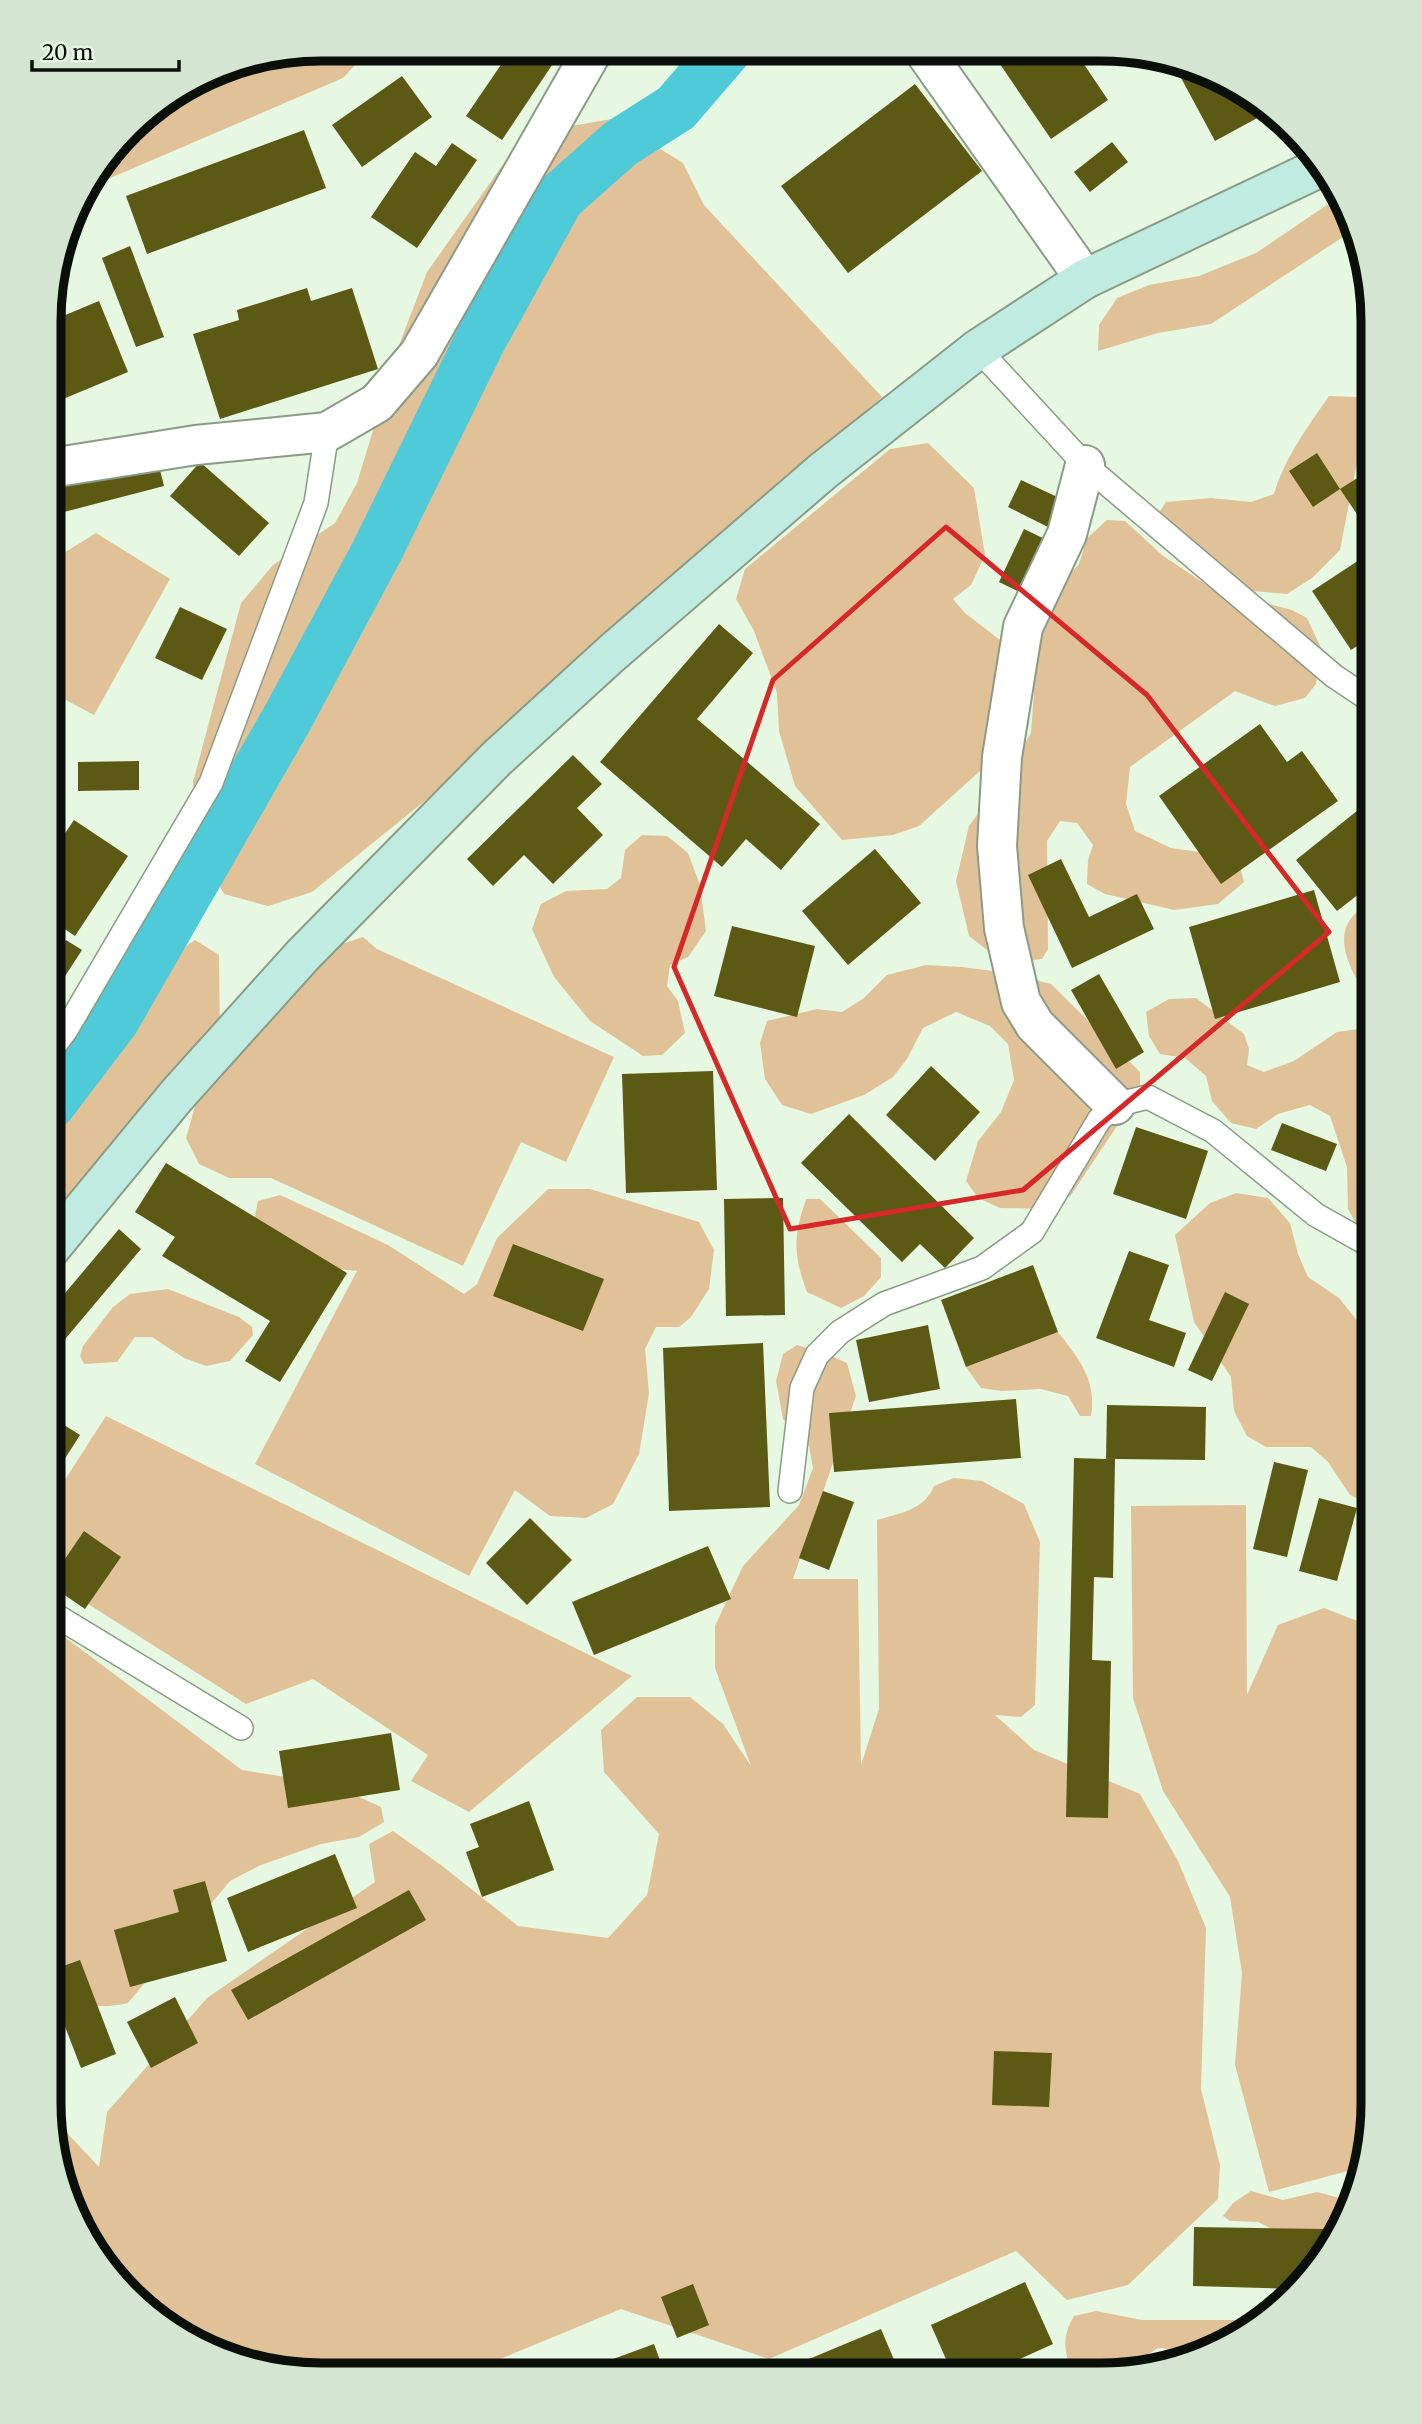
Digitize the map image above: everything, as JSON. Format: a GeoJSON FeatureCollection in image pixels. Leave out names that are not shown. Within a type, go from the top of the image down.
{"type":"FeatureCollection","features":[{"type":"Feature","properties":{"kind":"street"},"geometry":{"type":"LineString","coordinates":[[61,466],[197,445],[327,432],[377,403],[419,354],[587,61]]}},
{"type":"Feature","properties":{"kind":"street"},"geometry":{"type":"LineString","coordinates":[[932,61],[1085,279]]}},
{"type":"Feature","properties":{"kind":"street"},"geometry":{"type":"LineString","coordinates":[[61,1236],[177,1095],[303,954],[496,759],[612,653],[823,471],[978,349],[1085,279],[1313,171]]}},
{"type":"Feature","properties":{"kind":"street"},"geometry":{"type":"LineString","coordinates":[[1085,465],[1067,534],[1023,627],[1002,757],[998,846],[1004,928],[1021,1002],[1035,1026],[1115,1105]]}},
{"type":"Feature","properties":{"kind":"lane"},"geometry":{"type":"LineString","coordinates":[[978,349],[1085,465],[1334,676],[1361,694]]}},
{"type":"Feature","properties":{"kind":"lane"},"geometry":{"type":"LineString","coordinates":[[61,1037],[211,783],[316,503],[327,432]]}},
{"type":"Feature","properties":{"kind":"lane"},"geometry":{"type":"LineString","coordinates":[[790,1491],[802,1388],[817,1355],[840,1332],[884,1304],[982,1268],[1032,1232],[1099,1120],[1115,1105],[1148,1097],[1213,1131],[1316,1215],[1361,1240]]}},
{"type":"Feature","properties":{"kind":"lane"},"geometry":{"type":"LineString","coordinates":[[61,1619],[241,1728]]}},
{"type":"Feature","properties":{"kind":"highlighted area"},"geometry":{"type":"Polygon","coordinates":[[[946,527],[1147,695],[1329,932],[1023,1190],[790,1229],[674,967],[773,680],[946,527]]]}},
{"type":"Feature","properties":{"kind":"shaded area"},"geometry":{"type":"Polygon","coordinates":[[[359,61],[343,78],[102,182],[137,137],[163,115],[191,96],[222,81],[287,63],[359,61]]]}},
{"type":"Feature","properties":{"kind":"shaded area"},"geometry":{"type":"Polygon","coordinates":[[[612,119],[683,163],[704,205],[882,397],[514,729],[312,892],[268,906],[224,894],[196,847],[193,782],[241,603],[273,565],[335,523],[357,483],[398,348],[427,272],[502,166],[565,127],[612,119]]]}},
{"type":"Feature","properties":{"kind":"shaded area"},"geometry":{"type":"Polygon","coordinates":[[[1332,202],[1346,235],[1211,324],[1158,333],[1098,351],[1099,325],[1117,298],[1149,285],[1199,276],[1256,253],[1332,202]]]}},
{"type":"Feature","properties":{"kind":"shaded area"},"geometry":{"type":"Polygon","coordinates":[[[1329,396],[1357,397],[1361,403],[1361,442],[1340,550],[1312,578],[1287,594],[1231,589],[1158,514],[1166,502],[1211,498],[1251,502],[1274,494],[1290,456],[1329,396]]]}},
{"type":"Feature","properties":{"kind":"shaded area"},"geometry":{"type":"Polygon","coordinates":[[[928,443],[974,488],[985,555],[971,585],[953,599],[965,613],[1008,646],[990,762],[919,826],[893,835],[842,840],[795,786],[779,731],[777,693],[754,631],[736,599],[745,569],[890,449],[928,443]]]}},
{"type":"Feature","properties":{"kind":"shaded area"},"geometry":{"type":"Polygon","coordinates":[[[1107,520],[1125,521],[1162,555],[1214,590],[1292,610],[1307,618],[1321,648],[1316,684],[1305,698],[1275,706],[1235,691],[1130,767],[1126,804],[1135,831],[1171,848],[1237,857],[1244,882],[1218,904],[1174,910],[1105,894],[1087,884],[1088,860],[1093,845],[1077,823],[1060,821],[1047,841],[1048,949],[1042,959],[1004,963],[969,936],[956,881],[969,826],[1004,778],[1031,733],[1034,692],[1026,645],[1061,584],[1079,564],[1087,538],[1107,520]]]}},
{"type":"Feature","properties":{"kind":"shaded area"},"geometry":{"type":"Polygon","coordinates":[[[96,533],[170,579],[94,715],[61,697],[61,555],[96,533]]]}},
{"type":"Feature","properties":{"kind":"shaded area"},"geometry":{"type":"Polygon","coordinates":[[[61,741],[64,779],[61,781],[61,741]]]}},
{"type":"Feature","properties":{"kind":"shaded area"},"geometry":{"type":"Polygon","coordinates":[[[642,835],[667,836],[688,853],[700,885],[706,931],[688,957],[670,965],[667,986],[678,1001],[685,1033],[662,1055],[643,1056],[590,1021],[554,977],[532,929],[541,904],[566,891],[607,889],[621,878],[625,850],[642,835]]]}},
{"type":"Feature","properties":{"kind":"shaded area"},"geometry":{"type":"Polygon","coordinates":[[[1361,908],[1361,985],[1348,960],[1344,942],[1347,925],[1361,908]]]}},
{"type":"Feature","properties":{"kind":"shaded area"},"geometry":{"type":"Polygon","coordinates":[[[363,937],[377,949],[614,1057],[566,1162],[521,1142],[463,1266],[271,1178],[229,1178],[199,1164],[186,1138],[200,1088],[339,945],[363,937]]]}},
{"type":"Feature","properties":{"kind":"shaded area"},"geometry":{"type":"Polygon","coordinates":[[[195,940],[219,955],[220,1039],[61,1222],[61,1027],[195,940]]]}},
{"type":"Feature","properties":{"kind":"shaded area"},"geometry":{"type":"Polygon","coordinates":[[[926,965],[1008,973],[1051,984],[1140,1072],[1140,1090],[1119,1123],[1071,1195],[1052,1209],[1000,1208],[978,1198],[966,1181],[978,1141],[1001,1112],[1014,1080],[1008,1044],[990,1026],[956,1012],[923,1028],[907,1059],[893,1077],[864,1095],[811,1114],[782,1105],[765,1079],[760,1043],[767,1021],[817,1009],[842,1012],[864,998],[887,975],[926,965]]]}},
{"type":"Feature","properties":{"kind":"shaded area"},"geometry":{"type":"Polygon","coordinates":[[[1196,998],[1244,1034],[1249,1049],[1247,1065],[1264,1072],[1294,1061],[1337,1032],[1361,1029],[1361,1233],[1348,1209],[1347,1167],[1330,1116],[1310,1105],[1278,1114],[1256,1129],[1231,1123],[1212,1101],[1206,1076],[1185,1058],[1160,1054],[1149,1036],[1146,1012],[1169,999],[1196,998]]]}},
{"type":"Feature","properties":{"kind":"shaded area"},"geometry":{"type":"Polygon","coordinates":[[[548,1189],[590,1189],[699,1222],[714,1250],[709,1289],[691,1317],[679,1327],[656,1327],[645,1349],[649,1393],[639,1454],[613,1504],[586,1518],[550,1516],[515,1490],[469,1576],[255,1464],[357,1271],[268,1261],[251,1234],[258,1201],[280,1195],[388,1245],[464,1294],[477,1284],[497,1238],[548,1189]]]}},
{"type":"Feature","properties":{"kind":"shaded area"},"geometry":{"type":"Polygon","coordinates":[[[1236,1193],[1268,1198],[1290,1223],[1298,1254],[1308,1277],[1339,1298],[1361,1326],[1361,1500],[1350,1495],[1328,1462],[1311,1447],[1266,1447],[1247,1436],[1234,1411],[1231,1377],[1194,1322],[1175,1235],[1210,1203],[1236,1193]]]}},
{"type":"Feature","properties":{"kind":"shaded area"},"geometry":{"type":"Polygon","coordinates":[[[806,1199],[820,1199],[881,1258],[881,1277],[864,1296],[841,1308],[807,1292],[802,1279],[796,1246],[806,1199]]]}},
{"type":"Feature","properties":{"kind":"shaded area"},"geometry":{"type":"Polygon","coordinates":[[[168,1289],[239,1317],[252,1327],[253,1335],[230,1361],[206,1366],[184,1358],[152,1337],[135,1337],[117,1362],[84,1364],[80,1356],[83,1346],[113,1307],[130,1294],[168,1289]]]}},
{"type":"Feature","properties":{"kind":"shaded area"},"geometry":{"type":"Polygon","coordinates":[[[1058,1332],[1079,1361],[1089,1381],[1091,1416],[1080,1416],[1068,1396],[1041,1389],[1001,1391],[981,1388],[966,1367],[1058,1332]]]}},
{"type":"Feature","properties":{"kind":"shaded area"},"geometry":{"type":"Polygon","coordinates":[[[797,1345],[847,1363],[856,1396],[793,1579],[858,1579],[861,1765],[879,1709],[877,1520],[911,1509],[930,1494],[934,1486],[954,1478],[982,1481],[1024,1504],[1040,1542],[1035,1705],[1021,1717],[995,1715],[1034,1750],[1140,1794],[1178,1861],[1206,1928],[1201,2089],[1220,2165],[1218,2199],[1128,2285],[1067,2300],[1016,2251],[769,2359],[621,2309],[490,2363],[287,2361],[238,2349],[191,2328],[137,2287],[105,2247],[88,2218],[75,2186],[62,2128],[99,2167],[107,2112],[207,1998],[375,1882],[369,1844],[393,1831],[518,1926],[608,1938],[647,1895],[659,1834],[604,1772],[601,1730],[637,1697],[690,1697],[723,1724],[751,1766],[715,1668],[715,1626],[743,1566],[799,1505],[813,1468],[809,1446],[783,1419],[776,1381],[783,1354],[797,1345]]]}},
{"type":"Feature","properties":{"kind":"shaded area"},"geometry":{"type":"Polygon","coordinates":[[[106,1416],[632,1676],[469,1812],[411,1781],[428,1755],[313,1679],[246,1704],[61,1587],[61,1486],[106,1416]]]}},
{"type":"Feature","properties":{"kind":"shaded area"},"geometry":{"type":"Polygon","coordinates":[[[1246,1505],[1247,1695],[1278,1625],[1324,1608],[1361,1622],[1359,2137],[1352,2170],[1269,2192],[1235,2065],[1242,1973],[1230,1897],[1163,1791],[1133,1698],[1131,1506],[1246,1505]]]}},
{"type":"Feature","properties":{"kind":"shaded area"},"geometry":{"type":"Polygon","coordinates":[[[61,1634],[242,1770],[331,1784],[381,1807],[384,1822],[359,1837],[321,1844],[261,1865],[230,1881],[128,2003],[108,2006],[61,1999],[61,1634]]]}},
{"type":"Feature","properties":{"kind":"shaded area"},"geometry":{"type":"Polygon","coordinates":[[[1251,2191],[1283,2200],[1317,2192],[1342,2199],[1326,2233],[1307,2261],[1304,2245],[1258,2222],[1230,2221],[1223,2216],[1233,2203],[1251,2191]]]}},
{"type":"Feature","properties":{"kind":"shaded area"},"geometry":{"type":"Polygon","coordinates":[[[1096,2311],[1142,2320],[1243,2320],[1200,2343],[1181,2350],[1158,2348],[1141,2360],[1069,2363],[1065,2345],[1067,2331],[1074,2316],[1096,2311]]]}},
{"type":"Feature","properties":{"kind":"building"},"geometry":{"type":"Polygon","coordinates":[[[504,61],[555,61],[502,140],[466,116],[504,61]]]}},
{"type":"Feature","properties":{"kind":"building"},"geometry":{"type":"Polygon","coordinates":[[[998,61],[1082,61],[1108,100],[1051,139],[998,61]]]}},
{"type":"Feature","properties":{"kind":"building"},"geometry":{"type":"Polygon","coordinates":[[[1179,73],[1216,88],[1260,116],[1215,141],[1179,73]]]}},
{"type":"Feature","properties":{"kind":"building"},"geometry":{"type":"Polygon","coordinates":[[[402,76],[432,117],[362,167],[332,125],[402,76]]]}},
{"type":"Feature","properties":{"kind":"building"},"geometry":{"type":"Polygon","coordinates":[[[915,84],[982,171],[848,273],[781,186],[915,84]]]}},
{"type":"Feature","properties":{"kind":"building"},"geometry":{"type":"Polygon","coordinates":[[[304,130],[326,188],[147,254],[126,196],[304,130]]]}},
{"type":"Feature","properties":{"kind":"building"},"geometry":{"type":"Polygon","coordinates":[[[1112,142],[1128,162],[1090,192],[1074,172],[1112,142]]]}},
{"type":"Feature","properties":{"kind":"building"},"geometry":{"type":"Polygon","coordinates":[[[452,143],[477,160],[417,248],[371,217],[415,152],[436,166],[452,143]]]}},
{"type":"Feature","properties":{"kind":"building"},"geometry":{"type":"Polygon","coordinates":[[[130,246],[164,337],[136,347],[102,258],[130,246]]]}},
{"type":"Feature","properties":{"kind":"building"},"geometry":{"type":"Polygon","coordinates":[[[307,288],[311,301],[352,288],[378,369],[220,419],[193,334],[239,320],[237,310],[307,288]]]}},
{"type":"Feature","properties":{"kind":"building"},"geometry":{"type":"Polygon","coordinates":[[[99,301],[128,372],[61,400],[61,317],[99,301]]]}},
{"type":"Feature","properties":{"kind":"building"},"geometry":{"type":"Polygon","coordinates":[[[1317,453],[1340,489],[1313,507],[1289,471],[1317,453]]]}},
{"type":"Feature","properties":{"kind":"building"},"geometry":{"type":"Polygon","coordinates":[[[157,458],[164,486],[64,512],[61,483],[157,458]]]}},
{"type":"Feature","properties":{"kind":"building"},"geometry":{"type":"Polygon","coordinates":[[[200,462],[269,523],[239,556],[170,496],[200,462]]]}},
{"type":"Feature","properties":{"kind":"building"},"geometry":{"type":"Polygon","coordinates":[[[1361,476],[1361,520],[1340,489],[1361,476]]]}},
{"type":"Feature","properties":{"kind":"building"},"geometry":{"type":"Polygon","coordinates":[[[1021,480],[1068,502],[1054,530],[1008,507],[1021,480]]]}},
{"type":"Feature","properties":{"kind":"building"},"geometry":{"type":"Polygon","coordinates":[[[1024,529],[1055,544],[1030,597],[999,582],[1024,529]]]}},
{"type":"Feature","properties":{"kind":"building"},"geometry":{"type":"Polygon","coordinates":[[[1361,559],[1361,644],[1351,650],[1312,591],[1361,559]]]}},
{"type":"Feature","properties":{"kind":"building"},"geometry":{"type":"Polygon","coordinates":[[[180,607],[227,629],[202,680],[155,658],[180,607]]]}},
{"type":"Feature","properties":{"kind":"building"},"geometry":{"type":"Polygon","coordinates":[[[719,624],[753,653],[697,719],[820,824],[781,870],[746,839],[722,867],[600,762],[719,624]]]}},
{"type":"Feature","properties":{"kind":"building"},"geometry":{"type":"Polygon","coordinates":[[[1260,724],[1287,762],[1302,751],[1338,801],[1221,884],[1159,796],[1260,724]]]}},
{"type":"Feature","properties":{"kind":"building"},"geometry":{"type":"Polygon","coordinates":[[[573,755],[602,784],[577,808],[603,835],[553,884],[524,855],[493,886],[467,859],[573,755]]]}},
{"type":"Feature","properties":{"kind":"building"},"geometry":{"type":"Polygon","coordinates":[[[139,761],[139,790],[78,791],[78,762],[139,761]]]}},
{"type":"Feature","properties":{"kind":"building"},"geometry":{"type":"Polygon","coordinates":[[[1361,808],[1361,892],[1337,911],[1296,860],[1361,808]]]}},
{"type":"Feature","properties":{"kind":"building"},"geometry":{"type":"Polygon","coordinates":[[[74,820],[128,856],[75,936],[61,926],[61,839],[74,820]]]}},
{"type":"Feature","properties":{"kind":"building"},"geometry":{"type":"Polygon","coordinates":[[[875,849],[921,903],[848,965],[802,911],[875,849]]]}},
{"type":"Feature","properties":{"kind":"building"},"geometry":{"type":"Polygon","coordinates":[[[1061,859],[1089,917],[1137,894],[1154,929],[1072,968],[1028,875],[1061,859]]]}},
{"type":"Feature","properties":{"kind":"building"},"geometry":{"type":"Polygon","coordinates":[[[1314,890],[1340,982],[1215,1019],[1189,927],[1314,890]]]}},
{"type":"Feature","properties":{"kind":"building"},"geometry":{"type":"Polygon","coordinates":[[[732,926],[815,946],[797,1017],[714,996],[732,926]]]}},
{"type":"Feature","properties":{"kind":"building"},"geometry":{"type":"Polygon","coordinates":[[[66,940],[82,950],[61,982],[61,948],[66,940]]]}},
{"type":"Feature","properties":{"kind":"building"},"geometry":{"type":"Polygon","coordinates":[[[1099,974],[1144,1052],[1116,1069],[1071,990],[1099,974]]]}},
{"type":"Feature","properties":{"kind":"building"},"geometry":{"type":"Polygon","coordinates":[[[931,1066],[980,1112],[935,1161],[886,1115],[931,1066]]]}},
{"type":"Feature","properties":{"kind":"building"},"geometry":{"type":"Polygon","coordinates":[[[713,1071],[717,1190],[626,1193],[622,1074],[713,1071]]]}},
{"type":"Feature","properties":{"kind":"building"},"geometry":{"type":"Polygon","coordinates":[[[849,1114],[974,1238],[945,1268],[920,1244],[902,1262],[801,1163],[849,1114]]]}},
{"type":"Feature","properties":{"kind":"building"},"geometry":{"type":"Polygon","coordinates":[[[1282,1123],[1337,1144],[1326,1171],[1271,1150],[1282,1123]]]}},
{"type":"Feature","properties":{"kind":"building"},"geometry":{"type":"Polygon","coordinates":[[[1136,1127],[1208,1151],[1186,1219],[1113,1194],[1136,1127]]]}},
{"type":"Feature","properties":{"kind":"building"},"geometry":{"type":"Polygon","coordinates":[[[166,1163],[347,1273],[280,1382],[245,1361],[270,1321],[162,1256],[175,1237],[135,1212],[166,1163]]]}},
{"type":"Feature","properties":{"kind":"building"},"geometry":{"type":"Polygon","coordinates":[[[783,1198],[785,1315],[726,1316],[724,1199],[783,1198]]]}},
{"type":"Feature","properties":{"kind":"building"},"geometry":{"type":"Polygon","coordinates":[[[119,1229],[141,1249],[61,1344],[61,1298],[119,1229]]]}},
{"type":"Feature","properties":{"kind":"building"},"geometry":{"type":"Polygon","coordinates":[[[513,1244],[604,1279],[583,1331],[493,1296],[513,1244]]]}},
{"type":"Feature","properties":{"kind":"building"},"geometry":{"type":"Polygon","coordinates":[[[1129,1251],[1169,1265],[1149,1320],[1186,1333],[1174,1367],[1096,1338],[1129,1251]]]}},
{"type":"Feature","properties":{"kind":"building"},"geometry":{"type":"Polygon","coordinates":[[[1033,1265],[1058,1332],[966,1367],[941,1300],[1033,1265]]]}},
{"type":"Feature","properties":{"kind":"building"},"geometry":{"type":"Polygon","coordinates":[[[1225,1292],[1249,1304],[1212,1381],[1188,1370],[1225,1292]]]}},
{"type":"Feature","properties":{"kind":"building"},"geometry":{"type":"Polygon","coordinates":[[[928,1325],[940,1389],[869,1402],[856,1340],[928,1325]]]}},
{"type":"Feature","properties":{"kind":"building"},"geometry":{"type":"Polygon","coordinates":[[[763,1343],[770,1507],[669,1511],[663,1348],[763,1343]]]}},
{"type":"Feature","properties":{"kind":"building"},"geometry":{"type":"Polygon","coordinates":[[[1016,1399],[1021,1458],[834,1472],[829,1413],[1016,1399]]]}},
{"type":"Feature","properties":{"kind":"building"},"geometry":{"type":"Polygon","coordinates":[[[1107,1405],[1206,1407],[1205,1460],[1115,1459],[1113,1578],[1094,1577],[1092,1660],[1111,1661],[1108,1818],[1066,1817],[1074,1458],[1106,1459],[1107,1405]]]}},
{"type":"Feature","properties":{"kind":"building"},"geometry":{"type":"Polygon","coordinates":[[[61,1423],[80,1435],[61,1465],[61,1423]]]}},
{"type":"Feature","properties":{"kind":"building"},"geometry":{"type":"Polygon","coordinates":[[[1274,1462],[1308,1470],[1287,1557],[1253,1549],[1274,1462]]]}},
{"type":"Feature","properties":{"kind":"building"},"geometry":{"type":"Polygon","coordinates":[[[823,1491],[854,1502],[829,1570],[799,1558],[823,1491]]]}},
{"type":"Feature","properties":{"kind":"building"},"geometry":{"type":"Polygon","coordinates":[[[1319,1498],[1357,1508],[1337,1581],[1299,1571],[1319,1498]]]}},
{"type":"Feature","properties":{"kind":"building"},"geometry":{"type":"Polygon","coordinates":[[[530,1518],[572,1560],[527,1605],[486,1563],[530,1518]]]}},
{"type":"Feature","properties":{"kind":"building"},"geometry":{"type":"Polygon","coordinates":[[[84,1531],[121,1557],[85,1609],[61,1593],[61,1565],[84,1531]]]}},
{"type":"Feature","properties":{"kind":"building"},"geometry":{"type":"Polygon","coordinates":[[[708,1546],[731,1599],[594,1655],[572,1602],[708,1546]]]}},
{"type":"Feature","properties":{"kind":"building"},"geometry":{"type":"Polygon","coordinates":[[[391,1733],[400,1790],[288,1808],[279,1751],[391,1733]]]}},
{"type":"Feature","properties":{"kind":"building"},"geometry":{"type":"Polygon","coordinates":[[[529,1801],[554,1870],[482,1897],[466,1852],[479,1847],[470,1824],[529,1801]]]}},
{"type":"Feature","properties":{"kind":"building"},"geometry":{"type":"Polygon","coordinates":[[[335,1854],[357,1908],[248,1952],[227,1898],[335,1854]]]}},
{"type":"Feature","properties":{"kind":"building"},"geometry":{"type":"Polygon","coordinates":[[[205,1881],[227,1961],[130,1987],[114,1930],[179,1912],[173,1890],[205,1881]]]}},
{"type":"Feature","properties":{"kind":"building"},"geometry":{"type":"Polygon","coordinates":[[[409,1890],[426,1920],[248,2020],[231,1990],[409,1890]]]}},
{"type":"Feature","properties":{"kind":"building"},"geometry":{"type":"Polygon","coordinates":[[[80,1960],[116,2054],[81,2068],[61,2016],[61,1967],[80,1960]]]}},
{"type":"Feature","properties":{"kind":"building"},"geometry":{"type":"Polygon","coordinates":[[[175,1997],[198,2043],[151,2068],[127,2022],[175,1997]]]}},
{"type":"Feature","properties":{"kind":"building"},"geometry":{"type":"Polygon","coordinates":[[[994,2051],[1052,2053],[1049,2107],[992,2105],[994,2051]]]}},
{"type":"Feature","properties":{"kind":"building"},"geometry":{"type":"Polygon","coordinates":[[[1194,2227],[1326,2229],[1307,2261],[1283,2289],[1193,2286],[1194,2227]]]}},
{"type":"Feature","properties":{"kind":"building"},"geometry":{"type":"Polygon","coordinates":[[[1025,2282],[1053,2344],[1011,2363],[948,2363],[931,2325],[1025,2282]]]}},
{"type":"Feature","properties":{"kind":"building"},"geometry":{"type":"Polygon","coordinates":[[[693,2284],[709,2325],[677,2338],[661,2297],[693,2284]]]}},
{"type":"Feature","properties":{"kind":"building"},"geometry":{"type":"Polygon","coordinates":[[[881,2329],[895,2363],[799,2363],[881,2329]]]}},
{"type":"Feature","properties":{"kind":"building"},"geometry":{"type":"Polygon","coordinates":[[[654,2344],[661,2363],[602,2363],[654,2344]]]}},
{"type":"Feature","properties":{"kind":"waterway"},"geometry":{"type":"LineString","coordinates":[[61,1090],[114,1020],[288,717],[377,551],[479,343],[559,198],[621,143],[676,108],[717,61]]}}]}
